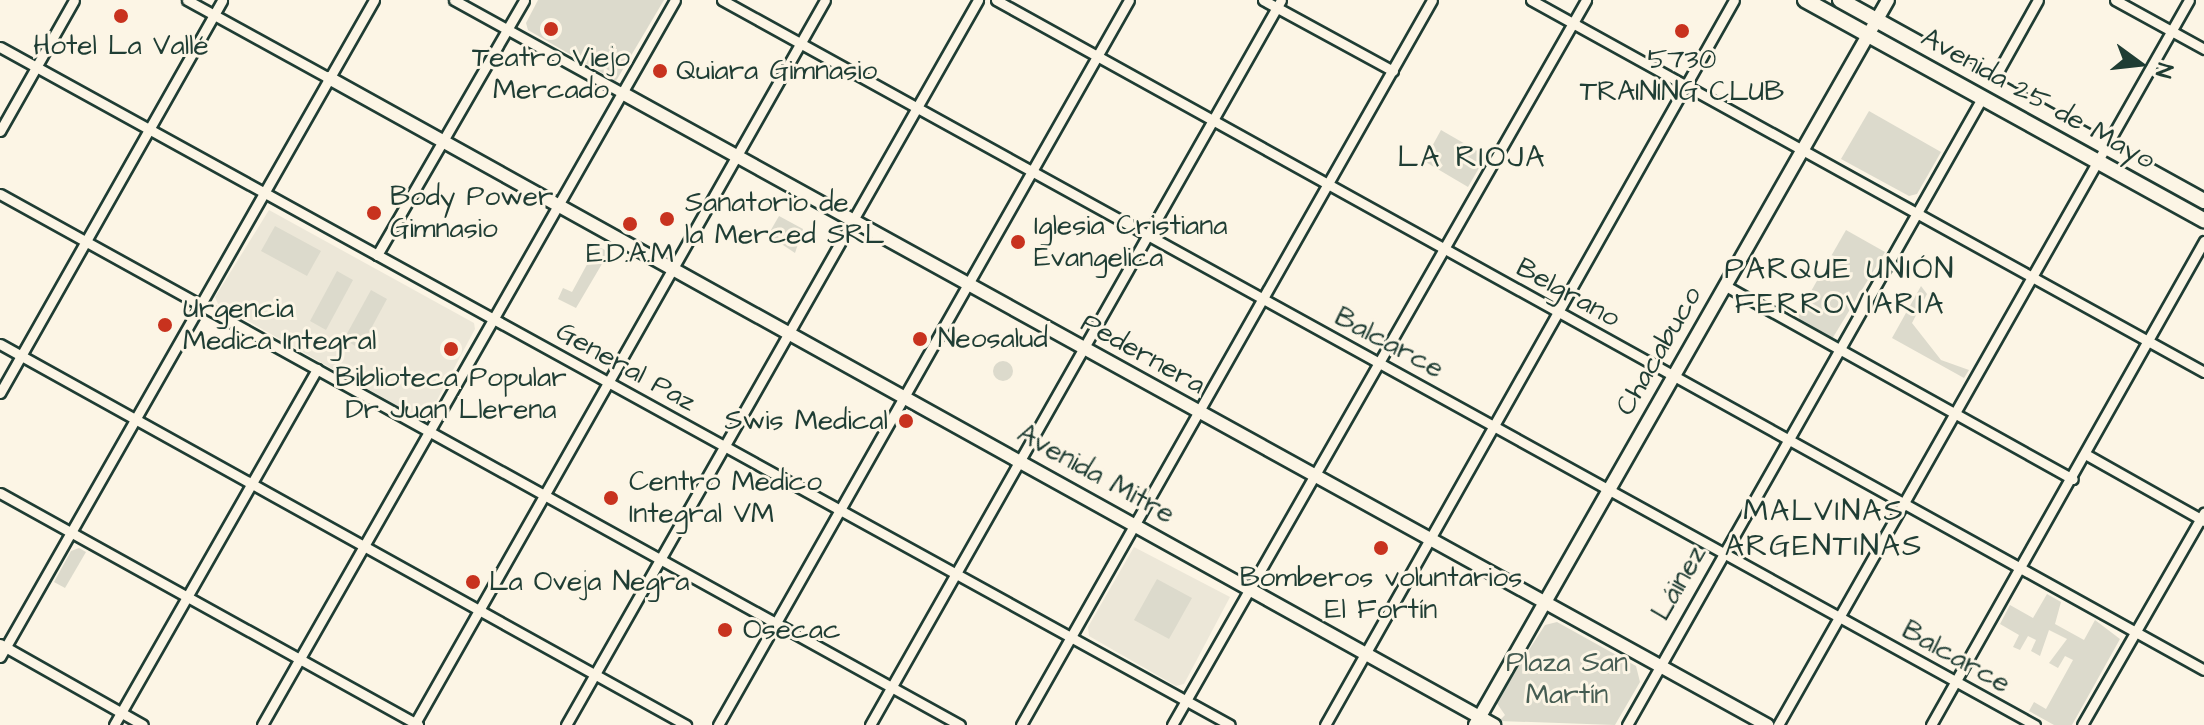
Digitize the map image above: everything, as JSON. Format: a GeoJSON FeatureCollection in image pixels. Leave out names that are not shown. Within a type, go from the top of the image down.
{"type":"FeatureCollection","features":[{"type":"Feature","properties":{"kind":"main road","name":"Avenida 25 de Mayo"},"geometry":{"type":"LineString","coordinates":[[1805,0],[2204,220]]}},
{"type":"Feature","properties":{"kind":"main road","name":"Avenida 25 de Mayo"},"geometry":{"type":"LineString","coordinates":[[1840,0],[2204,201]]}},
{"type":"Feature","properties":{"kind":"street"},"geometry":{"type":"LineString","coordinates":[[0,131],[74,0]]}},
{"type":"Feature","properties":{"kind":"street"},"geometry":{"type":"LineString","coordinates":[[187,0],[329,78]]}},
{"type":"Feature","properties":{"kind":"street"},"geometry":{"type":"LineString","coordinates":[[0,393],[222,0]]}},
{"type":"Feature","properties":{"kind":"street"},"geometry":{"type":"LineString","coordinates":[[0,657],[3,646],[137,419],[374,0]]}},
{"type":"Feature","properties":{"kind":"street","name":"Pedernera"},"geometry":{"type":"LineString","coordinates":[[454,0],[1767,725]]}},
{"type":"Feature","properties":{"kind":"street"},"geometry":{"type":"LineString","coordinates":[[377,255],[524,0]]}},
{"type":"Feature","properties":{"kind":"street"},"geometry":{"type":"LineString","coordinates":[[262,725],[675,0]]}},
{"type":"Feature","properties":{"kind":"street","name":"Balcarce"},"geometry":{"type":"LineString","coordinates":[[722,0],[2035,725]]}},
{"type":"Feature","properties":{"kind":"street"},"geometry":{"type":"LineString","coordinates":[[0,493],[416,724],[825,0]]}},
{"type":"Feature","properties":{"kind":"street"},"geometry":{"type":"LineString","coordinates":[[566,725],[722,445],[978,0]]}},
{"type":"Feature","properties":{"kind":"street","name":"Belgrano"},"geometry":{"type":"LineString","coordinates":[[996,0],[1327,187],[2204,670]]}},
{"type":"Feature","properties":{"kind":"street"},"geometry":{"type":"LineString","coordinates":[[718,725],[1129,0]]}},
{"type":"Feature","properties":{"kind":"street"},"geometry":{"type":"LineString","coordinates":[[1263,0],[1278,4],[1393,71]]}},
{"type":"Feature","properties":{"kind":"street"},"geometry":{"type":"LineString","coordinates":[[1021,725],[1432,0]]}},
{"type":"Feature","properties":{"kind":"street"},"geometry":{"type":"LineString","coordinates":[[1531,0],[2204,372]]}},
{"type":"Feature","properties":{"kind":"street"},"geometry":{"type":"LineString","coordinates":[[1172,725],[1586,0]]}},
{"type":"Feature","properties":{"kind":"street"},"geometry":{"type":"LineString","coordinates":[[1325,725],[1734,0]]}},
{"type":"Feature","properties":{"kind":"street","name":"Chacabuco"},"geometry":{"type":"LineString","coordinates":[[1478,721],[1888,0]]}},
{"type":"Feature","properties":{"kind":"street"},"geometry":{"type":"LineString","coordinates":[[1982,98],[2038,0]]}},
{"type":"Feature","properties":{"kind":"street"},"geometry":{"type":"LineString","coordinates":[[2115,0],[2204,49]]}},
{"type":"Feature","properties":{"kind":"street"},"geometry":{"type":"LineString","coordinates":[[1778,725],[2189,0]]}},
{"type":"Feature","properties":{"kind":"street"},"geometry":{"type":"LineString","coordinates":[[870,725],[1278,4]]}},
{"type":"Feature","properties":{"kind":"street","name":"General Paz"},"geometry":{"type":"LineString","coordinates":[[0,47],[1230,725]]}},
{"type":"Feature","properties":{"kind":"street","name":"Avenida Mitre"},"geometry":{"type":"LineString","coordinates":[[329,78],[1021,459],[1478,721],[1494,725]]}},
{"type":"Feature","properties":{"kind":"street","name":"Láinez"},"geometry":{"type":"LineString","coordinates":[[1627,725],[1982,98]]}},
{"type":"Feature","properties":{"kind":"street"},"geometry":{"type":"LineString","coordinates":[[0,194],[960,725]]}},
{"type":"Feature","properties":{"kind":"street"},"geometry":{"type":"LineString","coordinates":[[1931,725],[2087,455],[2204,241]]}},
{"type":"Feature","properties":{"kind":"street"},"geometry":{"type":"LineString","coordinates":[[1724,285],[2073,479]]}},
{"type":"Feature","properties":{"kind":"street"},"geometry":{"type":"LineString","coordinates":[[0,344],[686,725]]}},
{"type":"Feature","properties":{"kind":"street"},"geometry":{"type":"LineString","coordinates":[[114,725],[317,369]]}},
{"type":"Feature","properties":{"kind":"street"},"geometry":{"type":"LineString","coordinates":[[2082,725],[2203,518],[2087,455]]}},
{"type":"Feature","properties":{"kind":"street"},"geometry":{"type":"LineString","coordinates":[[3,646],[143,725]]}},
{"type":"Feature","properties":{"kind":"shaded area"},"geometry":{"type":"Polygon","coordinates":[[[269,210],[474,323],[475,329],[428,417],[419,418],[218,304],[215,297],[269,210]]]}},
{"type":"Feature","properties":{"kind":"shaded area"},"geometry":{"type":"Polygon","coordinates":[[[1134,547],[1230,597],[1184,684],[1176,686],[1089,636],[1088,627],[1134,547]]]}},
{"type":"Feature","properties":{"kind":"green space"},"geometry":{"type":"Polygon","coordinates":[[[538,0],[664,0],[616,81],[528,30],[526,23],[538,0]]]}},
{"type":"Feature","properties":{"kind":"green space"},"geometry":{"type":"Polygon","coordinates":[[[1869,111],[1941,152],[1917,194],[1909,196],[1841,159],[1869,111]]]}},
{"type":"Feature","properties":{"kind":"green space"},"geometry":{"type":"Polygon","coordinates":[[[1441,130],[1486,156],[1468,187],[1424,161],[1441,130]]]}},
{"type":"Feature","properties":{"kind":"green space"},"geometry":{"type":"Polygon","coordinates":[[[779,216],[803,229],[795,253],[768,235],[779,216]]]}},
{"type":"Feature","properties":{"kind":"green space"},"geometry":{"type":"Polygon","coordinates":[[[275,226],[321,251],[307,276],[261,251],[275,226]]]}},
{"type":"Feature","properties":{"kind":"green space"},"geometry":{"type":"Polygon","coordinates":[[[1846,230],[1885,252],[1832,339],[1800,321],[1798,314],[1846,230]]]}},
{"type":"Feature","properties":{"kind":"green space"},"geometry":{"type":"Polygon","coordinates":[[[597,246],[609,252],[576,308],[558,299],[563,288],[572,292],[597,246]]]}},
{"type":"Feature","properties":{"kind":"green space"},"geometry":{"type":"Polygon","coordinates":[[[337,271],[353,280],[326,330],[310,321],[337,271]]]}},
{"type":"Feature","properties":{"kind":"green space"},"geometry":{"type":"Polygon","coordinates":[[[1921,286],[1927,294],[1912,323],[1941,360],[1969,370],[1964,378],[1892,338],[1921,286]]]}},
{"type":"Feature","properties":{"kind":"green space"},"geometry":{"type":"Polygon","coordinates":[[[371,290],[387,299],[360,349],[344,339],[371,290]]]}},
{"type":"Feature","properties":{"kind":"green space"},"geometry":{"type":"Polygon","coordinates":[[[1003,361],[1010,364],[1013,371],[1010,378],[1003,381],[996,378],[993,371],[996,364],[1003,361]]]}},
{"type":"Feature","properties":{"kind":"green space"},"geometry":{"type":"Polygon","coordinates":[[[79,548],[86,552],[65,588],[54,582],[71,551],[79,548]]]}},
{"type":"Feature","properties":{"kind":"green space"},"geometry":{"type":"Polygon","coordinates":[[[1157,579],[1192,598],[1169,639],[1134,620],[1157,579]]]}},
{"type":"Feature","properties":{"kind":"green space"},"geometry":{"type":"Polygon","coordinates":[[[2047,594],[2061,602],[2055,624],[2084,640],[2095,620],[2120,639],[2072,725],[2054,725],[2029,711],[2034,702],[2046,709],[2073,660],[2065,656],[2058,668],[2049,663],[2067,639],[2049,630],[2040,656],[2031,651],[2036,640],[2028,636],[2020,650],[2013,647],[2019,635],[2000,624],[2010,605],[2033,618],[2047,594]]]}},
{"type":"Feature","properties":{"kind":"green space","name":"Plaza San Martín"},"geometry":{"type":"Polygon","coordinates":[[[1557,622],[1636,666],[1640,682],[1615,725],[1499,721],[1505,715],[1496,702],[1498,698],[1545,625],[1557,622]]]}},
{"type":"Feature","properties":{"kind":"place","name":"Hotel La Vallé"},"geometry":{"type":"Point","coordinates":[121,16]}},
{"type":"Feature","properties":{"kind":"place","name":"Teatro Viejo Mercado"},"geometry":{"type":"Point","coordinates":[551,29]}},
{"type":"Feature","properties":{"kind":"place","name":"5730 TRAINING CLUB"},"geometry":{"type":"Point","coordinates":[1682,31]}},
{"type":"Feature","properties":{"kind":"place","name":"Quiara Gimnasio"},"geometry":{"type":"Point","coordinates":[660,71]}},
{"type":"Feature","properties":{"kind":"place","name":"Body Power Gimnasio"},"geometry":{"type":"Point","coordinates":[374,213]}},
{"type":"Feature","properties":{"kind":"place","name":"Sanatorio de la Merced SRL"},"geometry":{"type":"Point","coordinates":[667,219]}},
{"type":"Feature","properties":{"kind":"place","name":"E.D.A.M"},"geometry":{"type":"Point","coordinates":[630,224]}},
{"type":"Feature","properties":{"kind":"place","name":"Iglesia Cristiana Evangelica"},"geometry":{"type":"Point","coordinates":[1018,242]}},
{"type":"Feature","properties":{"kind":"place","name":"Urgencia Medica Integral"},"geometry":{"type":"Point","coordinates":[165,325]}},
{"type":"Feature","properties":{"kind":"place","name":"Neosalud"},"geometry":{"type":"Point","coordinates":[920,339]}},
{"type":"Feature","properties":{"kind":"place","name":"Biblioteca Popular Dr Juan Llerena"},"geometry":{"type":"Point","coordinates":[451,349]}},
{"type":"Feature","properties":{"kind":"place","name":"Swis Medical"},"geometry":{"type":"Point","coordinates":[906,421]}},
{"type":"Feature","properties":{"kind":"place","name":"Centro Medico Integral VM"},"geometry":{"type":"Point","coordinates":[611,498]}},
{"type":"Feature","properties":{"kind":"place","name":"Bomberos voluntarios El Fortín"},"geometry":{"type":"Point","coordinates":[1381,548]}},
{"type":"Feature","properties":{"kind":"place","name":"La Oveja Negra"},"geometry":{"type":"Point","coordinates":[473,582]}},
{"type":"Feature","properties":{"kind":"place","name":"Osecac"},"geometry":{"type":"Point","coordinates":[725,630]}},
{"type":"Feature","properties":{"kind":"district","name":"LA RIOJA"},"geometry":{"type":"Point","coordinates":[1472,157]}},
{"type":"Feature","properties":{"kind":"district","name":"PARQUE UNIÓN FERROVIARIA"},"geometry":{"type":"Point","coordinates":[1840,286]}},
{"type":"Feature","properties":{"kind":"district","name":"MALVINAS ARGENTINAS"},"geometry":{"type":"Point","coordinates":[1824,528]}}]}
